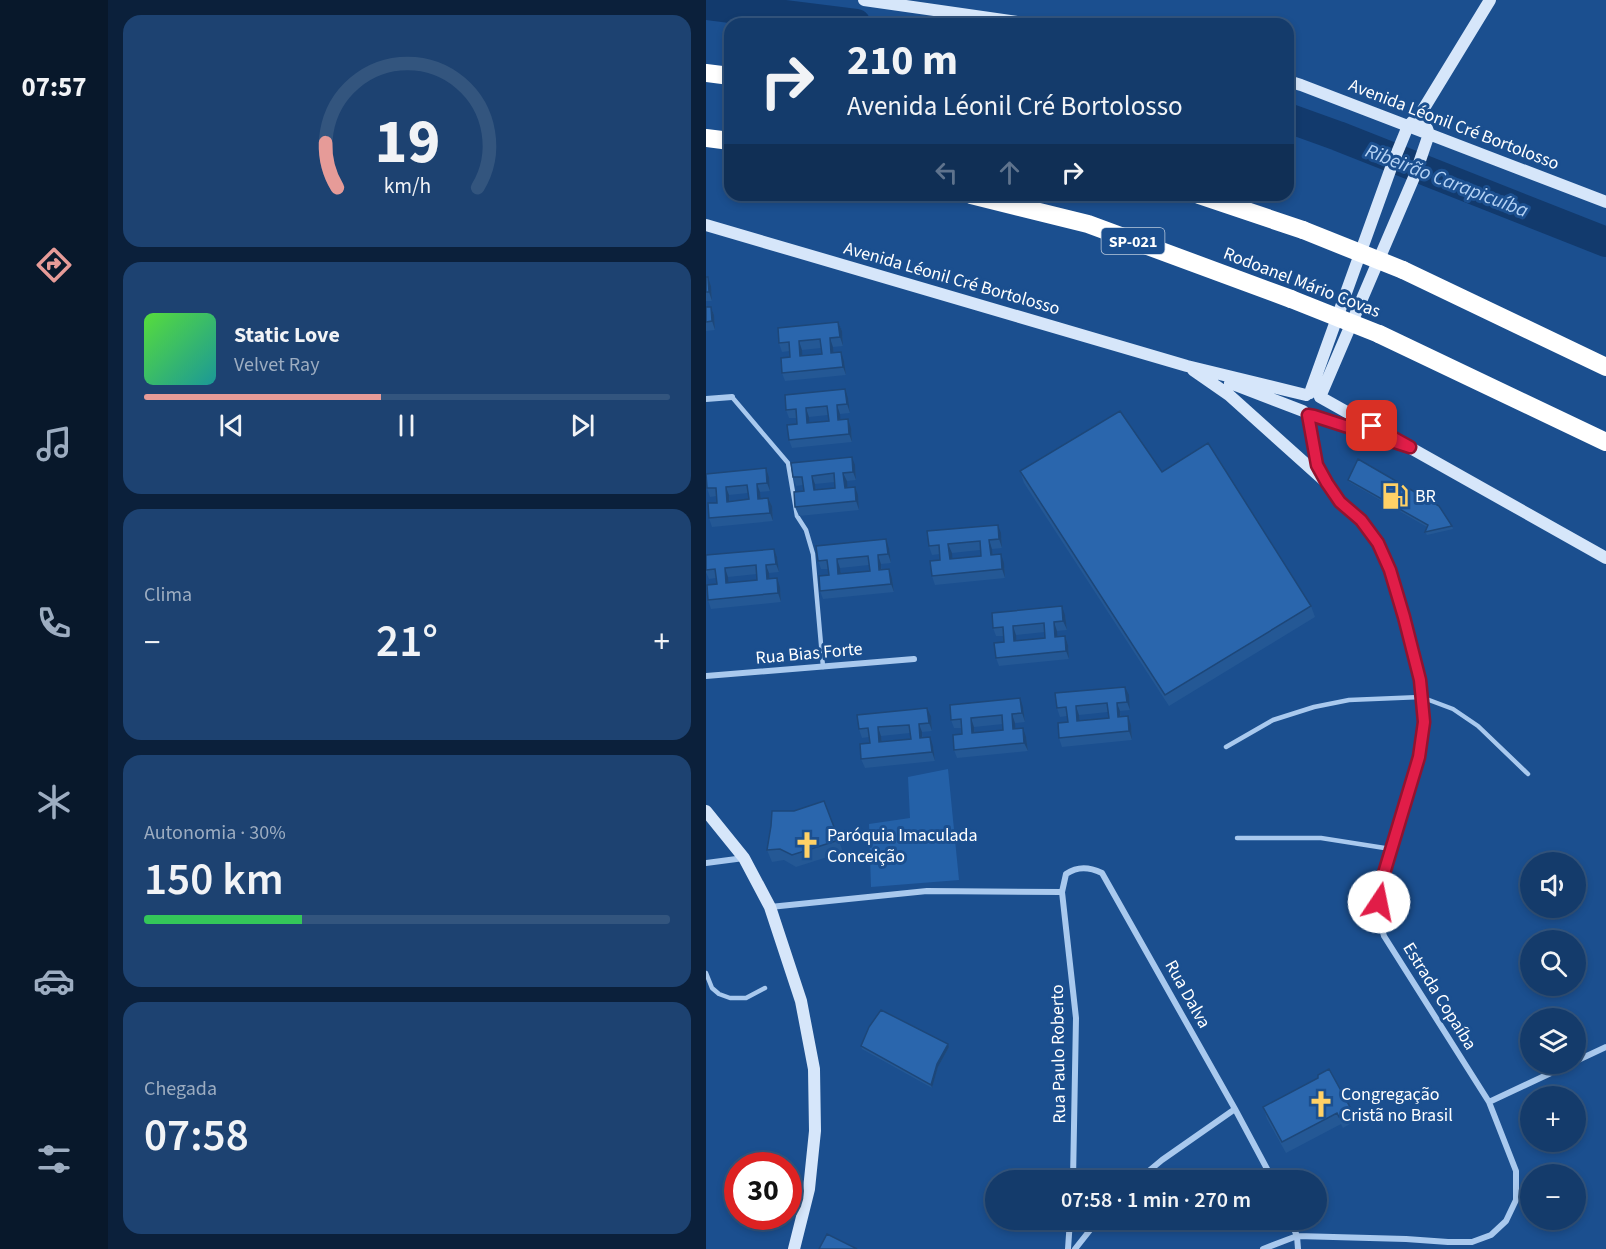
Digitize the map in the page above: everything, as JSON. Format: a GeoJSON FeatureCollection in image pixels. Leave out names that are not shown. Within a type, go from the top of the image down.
{"type":"FeatureCollection","features":[{"type":"Feature","properties":{"kind":"highway"},"geometry":{"type":"LineString","coordinates":[[706,73],[724,75]]}},
{"type":"Feature","properties":{"kind":"highway"},"geometry":{"type":"LineString","coordinates":[[706,138],[724,140]]}},
{"type":"Feature","properties":{"kind":"highway","name":"Rodoanel Mário Covas"},"geometry":{"type":"LineString","coordinates":[[996,201],[1088,224],[1380,334],[1606,442]]}},
{"type":"Feature","properties":{"kind":"highway"},"geometry":{"type":"LineString","coordinates":[[1217,201],[1303,230],[1403,270],[1606,367]]}},
{"type":"Feature","properties":{"kind":"main road"},"geometry":{"type":"LineString","coordinates":[[864,0],[990,18]]}},
{"type":"Feature","properties":{"kind":"main road"},"geometry":{"type":"LineString","coordinates":[[1312,395],[1392,165],[1408,126],[1421,113],[1490,0]]}},
{"type":"Feature","properties":{"kind":"main road","name":"Avenida Léonil Cré Bortolosso"},"geometry":{"type":"LineString","coordinates":[[1294,83],[1606,202]]}},
{"type":"Feature","properties":{"kind":"main road"},"geometry":{"type":"LineString","coordinates":[[1312,395],[1323,407],[1320,413],[1308,414],[1301,402],[1312,395],[1415,175],[1429,134],[1421,113]]}},
{"type":"Feature","properties":{"kind":"main road","name":"Avenida Léonil Cré Bortolosso"},"geometry":{"type":"LineString","coordinates":[[706,225],[1187,366],[1312,395],[1410,447]]}},
{"type":"Feature","properties":{"kind":"main road"},"geometry":{"type":"LineString","coordinates":[[1187,366],[1228,395],[1327,483]]}},
{"type":"Feature","properties":{"kind":"main road","name":"Avenida Léonil Cré Bortolosso"},"geometry":{"type":"LineString","coordinates":[[1187,366],[1308,414],[1410,447]]}},
{"type":"Feature","properties":{"kind":"main road"},"geometry":{"type":"LineString","coordinates":[[1410,447],[1606,558]]}},
{"type":"Feature","properties":{"kind":"main road"},"geometry":{"type":"LineString","coordinates":[[706,811],[744,858],[770,907],[801,1001],[814,1069],[815,1131],[809,1189],[794,1249]]}},
{"type":"Feature","properties":{"kind":"street"},"geometry":{"type":"LineString","coordinates":[[706,399],[732,397]]}},
{"type":"Feature","properties":{"kind":"street","name":"Estrada Copaíba"},"geometry":{"type":"LineString","coordinates":[[1263,1249],[1297,1236],[1472,1242],[1490,1235],[1506,1221],[1516,1200],[1516,1171],[1489,1102],[1384,936],[1378,914],[1379,890],[1419,757],[1424,722],[1420,680],[1404,617],[1386,561],[1378,543],[1361,520],[1340,502],[1317,465],[1308,414]]}},
{"type":"Feature","properties":{"kind":"street","name":"Rua Bias Forte"},"geometry":{"type":"LineString","coordinates":[[706,676],[914,659]]}},
{"type":"Feature","properties":{"kind":"street"},"geometry":{"type":"LineString","coordinates":[[706,863],[744,858]]}},
{"type":"Feature","properties":{"kind":"street","name":"Rua Dalva"},"geometry":{"type":"LineString","coordinates":[[1062,892],[1066,874],[1071,871],[1091,868],[1102,873],[1268,1170]]}},
{"type":"Feature","properties":{"kind":"street"},"geometry":{"type":"LineString","coordinates":[[770,907],[927,891],[1062,892]]}},
{"type":"Feature","properties":{"kind":"street","name":"Rua Paulo Roberto"},"geometry":{"type":"LineString","coordinates":[[1062,892],[1076,1018],[1073,1170]]}},
{"type":"Feature","properties":{"kind":"street"},"geometry":{"type":"LineString","coordinates":[[1586,1056],[1606,1047]]}},
{"type":"Feature","properties":{"kind":"street"},"geometry":{"type":"LineString","coordinates":[[1489,1102],[1549,1074]]}},
{"type":"Feature","properties":{"kind":"street"},"geometry":{"type":"LineString","coordinates":[[1150,1170],[1235,1109]]}},
{"type":"Feature","properties":{"kind":"street"},"geometry":{"type":"LineString","coordinates":[[1068,1249],[1069,1230]]}},
{"type":"Feature","properties":{"kind":"street"},"geometry":{"type":"LineString","coordinates":[[1075,1249],[1090,1230]]}},
{"type":"Feature","properties":{"kind":"street"},"geometry":{"type":"LineString","coordinates":[[1294,1230],[1298,1249]]}},
{"type":"Feature","properties":{"kind":"lane"},"geometry":{"type":"LineString","coordinates":[[732,397],[788,463],[797,516],[806,530],[813,554],[823,667]]}},
{"type":"Feature","properties":{"kind":"lane"},"geometry":{"type":"LineString","coordinates":[[1226,747],[1273,720],[1314,707],[1349,700],[1422,697],[1453,709],[1478,726],[1528,774]]}},
{"type":"Feature","properties":{"kind":"lane"},"geometry":{"type":"LineString","coordinates":[[1237,838],[1321,838],[1391,849]]}},
{"type":"Feature","properties":{"kind":"lane"},"geometry":{"type":"LineString","coordinates":[[706,974],[712,988],[719,994],[730,998],[746,998],[765,988]]}},
{"type":"Feature","properties":{"kind":"shaded area"},"geometry":{"type":"Polygon","coordinates":[[[948,769],[959,880],[871,887],[869,824],[910,818],[908,777],[948,769]]]}},
{"type":"Feature","properties":{"kind":"building"},"geometry":{"type":"Polygon","coordinates":[[[706,277],[708,277],[709,292],[706,292],[706,277]]]}},
{"type":"Feature","properties":{"kind":"building"},"geometry":{"type":"Polygon","coordinates":[[[706,307],[711,307],[712,321],[706,322],[706,307]]]}},
{"type":"Feature","properties":{"kind":"building"},"geometry":{"type":"Polygon","coordinates":[[[838,322],[840,337],[830,338],[831,353],[841,352],[843,367],[782,373],[781,358],[790,357],[789,342],[779,343],[778,328],[838,322]],[[820,339],[799,341],[800,356],[822,354],[820,339]]]}},
{"type":"Feature","properties":{"kind":"building"},"geometry":{"type":"Polygon","coordinates":[[[845,389],[847,404],[837,405],[838,420],[848,419],[849,434],[789,440],[787,425],[797,424],[796,409],[786,410],[785,395],[845,389]],[[827,406],[806,408],[807,423],[829,421],[827,406]]]}},
{"type":"Feature","properties":{"kind":"building"},"geometry":{"type":"Polygon","coordinates":[[[1120,411],[1162,472],[1208,443],[1311,606],[1165,695],[1020,471],[1120,411]]]}},
{"type":"Feature","properties":{"kind":"building"},"geometry":{"type":"Polygon","coordinates":[[[852,457],[853,472],[843,473],[845,488],[855,487],[856,501],[795,507],[794,492],[804,491],[802,477],[793,477],[791,463],[852,457]],[[834,473],[812,476],[814,490],[835,488],[834,473]]]}},
{"type":"Feature","properties":{"kind":"building","name":"BR"},"geometry":{"type":"Polygon","coordinates":[[[1358,459],[1439,506],[1452,526],[1425,532],[1428,525],[1348,480],[1358,459]]]}},
{"type":"Feature","properties":{"kind":"building"},"geometry":{"type":"Polygon","coordinates":[[[766,468],[767,483],[757,484],[758,499],[768,498],[770,513],[709,518],[708,503],[717,503],[716,488],[707,488],[706,474],[766,468]],[[747,485],[726,487],[727,502],[749,499],[747,485]]]}},
{"type":"Feature","properties":{"kind":"building"},"geometry":{"type":"Polygon","coordinates":[[[998,525],[999,539],[989,540],[991,555],[1001,554],[1002,569],[932,576],[930,561],[940,560],[939,545],[929,546],[927,531],[998,525]],[[980,541],[948,544],[950,559],[981,556],[980,541]]]}},
{"type":"Feature","properties":{"kind":"building"},"geometry":{"type":"Polygon","coordinates":[[[886,539],[888,554],[878,555],[879,570],[889,569],[891,584],[820,591],[819,576],[829,575],[827,560],[818,561],[816,546],[886,539]],[[868,556],[837,559],[838,574],[870,571],[868,556]]]}},
{"type":"Feature","properties":{"kind":"building"},"geometry":{"type":"Polygon","coordinates":[[[774,549],[776,564],[766,565],[767,579],[777,578],[778,593],[708,600],[707,585],[717,584],[715,569],[706,570],[706,555],[774,549]],[[756,565],[725,568],[726,583],[757,580],[756,565]]]}},
{"type":"Feature","properties":{"kind":"building"},"geometry":{"type":"Polygon","coordinates":[[[1062,606],[1063,621],[1054,622],[1055,637],[1065,636],[1066,651],[996,658],[994,643],[1004,642],[1003,627],[993,628],[992,613],[1062,606]],[[1044,623],[1013,626],[1014,641],[1045,638],[1044,623]]]}},
{"type":"Feature","properties":{"kind":"building"},"geometry":{"type":"Polygon","coordinates":[[[1125,687],[1127,702],[1117,703],[1118,717],[1128,716],[1129,731],[1059,738],[1058,723],[1068,722],[1066,707],[1057,708],[1055,693],[1125,687]],[[1107,703],[1076,706],[1077,721],[1109,718],[1107,703]]]}},
{"type":"Feature","properties":{"kind":"building"},"geometry":{"type":"Polygon","coordinates":[[[1020,698],[1022,713],[1012,714],[1013,729],[1023,728],[1024,743],[954,750],[953,735],[962,734],[961,719],[951,720],[950,705],[1020,698]],[[1002,715],[971,718],[972,733],[1003,730],[1002,715]]]}},
{"type":"Feature","properties":{"kind":"building"},"geometry":{"type":"Polygon","coordinates":[[[927,708],[929,723],[919,724],[920,738],[930,737],[932,752],[861,759],[860,744],[870,743],[868,728],[859,729],[857,715],[927,708]],[[909,725],[878,727],[879,742],[911,739],[909,725]]]}},
{"type":"Feature","properties":{"kind":"building","name":"Paróquia Imaculada Conceição"},"geometry":{"type":"Polygon","coordinates":[[[824,801],[839,840],[792,855],[780,849],[767,850],[772,811],[794,811],[824,801]]]}},
{"type":"Feature","properties":{"kind":"building"},"geometry":{"type":"Polygon","coordinates":[[[881,1010],[948,1044],[937,1064],[931,1085],[861,1046],[869,1027],[881,1010]]]}},
{"type":"Feature","properties":{"kind":"building","name":"Congregação Cristã no Brasil"},"geometry":{"type":"Polygon","coordinates":[[[1329,1069],[1351,1109],[1339,1117],[1337,1113],[1282,1142],[1263,1107],[1318,1078],[1318,1075],[1329,1069]]]}},
{"type":"Feature","properties":{"kind":"building"},"geometry":{"type":"Polygon","coordinates":[[[827,1234],[857,1249],[819,1249],[827,1234]]]}},
{"type":"Feature","properties":{"kind":"waterway","name":"Ribeirão Carapicuíba"},"geometry":{"type":"LineString","coordinates":[[706,5],[809,18]]}},
{"type":"Feature","properties":{"kind":"waterway","name":"Ribeirão Carapicuíba"},"geometry":{"type":"LineString","coordinates":[[1294,120],[1606,242]]}},
{"type":"Feature","properties":{"kind":"place","name":"BR"},"geometry":{"type":"Point","coordinates":[1395,496]}},
{"type":"Feature","properties":{"kind":"place","name":"Paróquia Imaculada Conceição"},"geometry":{"type":"Point","coordinates":[807,845]}},
{"type":"Feature","properties":{"kind":"place","name":"Congregação Cristã no Brasil"},"geometry":{"type":"Point","coordinates":[1321,1104]}},
{"type":"Feature","properties":{"kind":"route"},"geometry":{"type":"LineString","coordinates":[[1372,426],[1410,447],[1308,415],[1317,465],[1340,502],[1361,520],[1378,543],[1390,570],[1420,680],[1424,722],[1419,757],[1379,890],[1379,902]]}}]}
